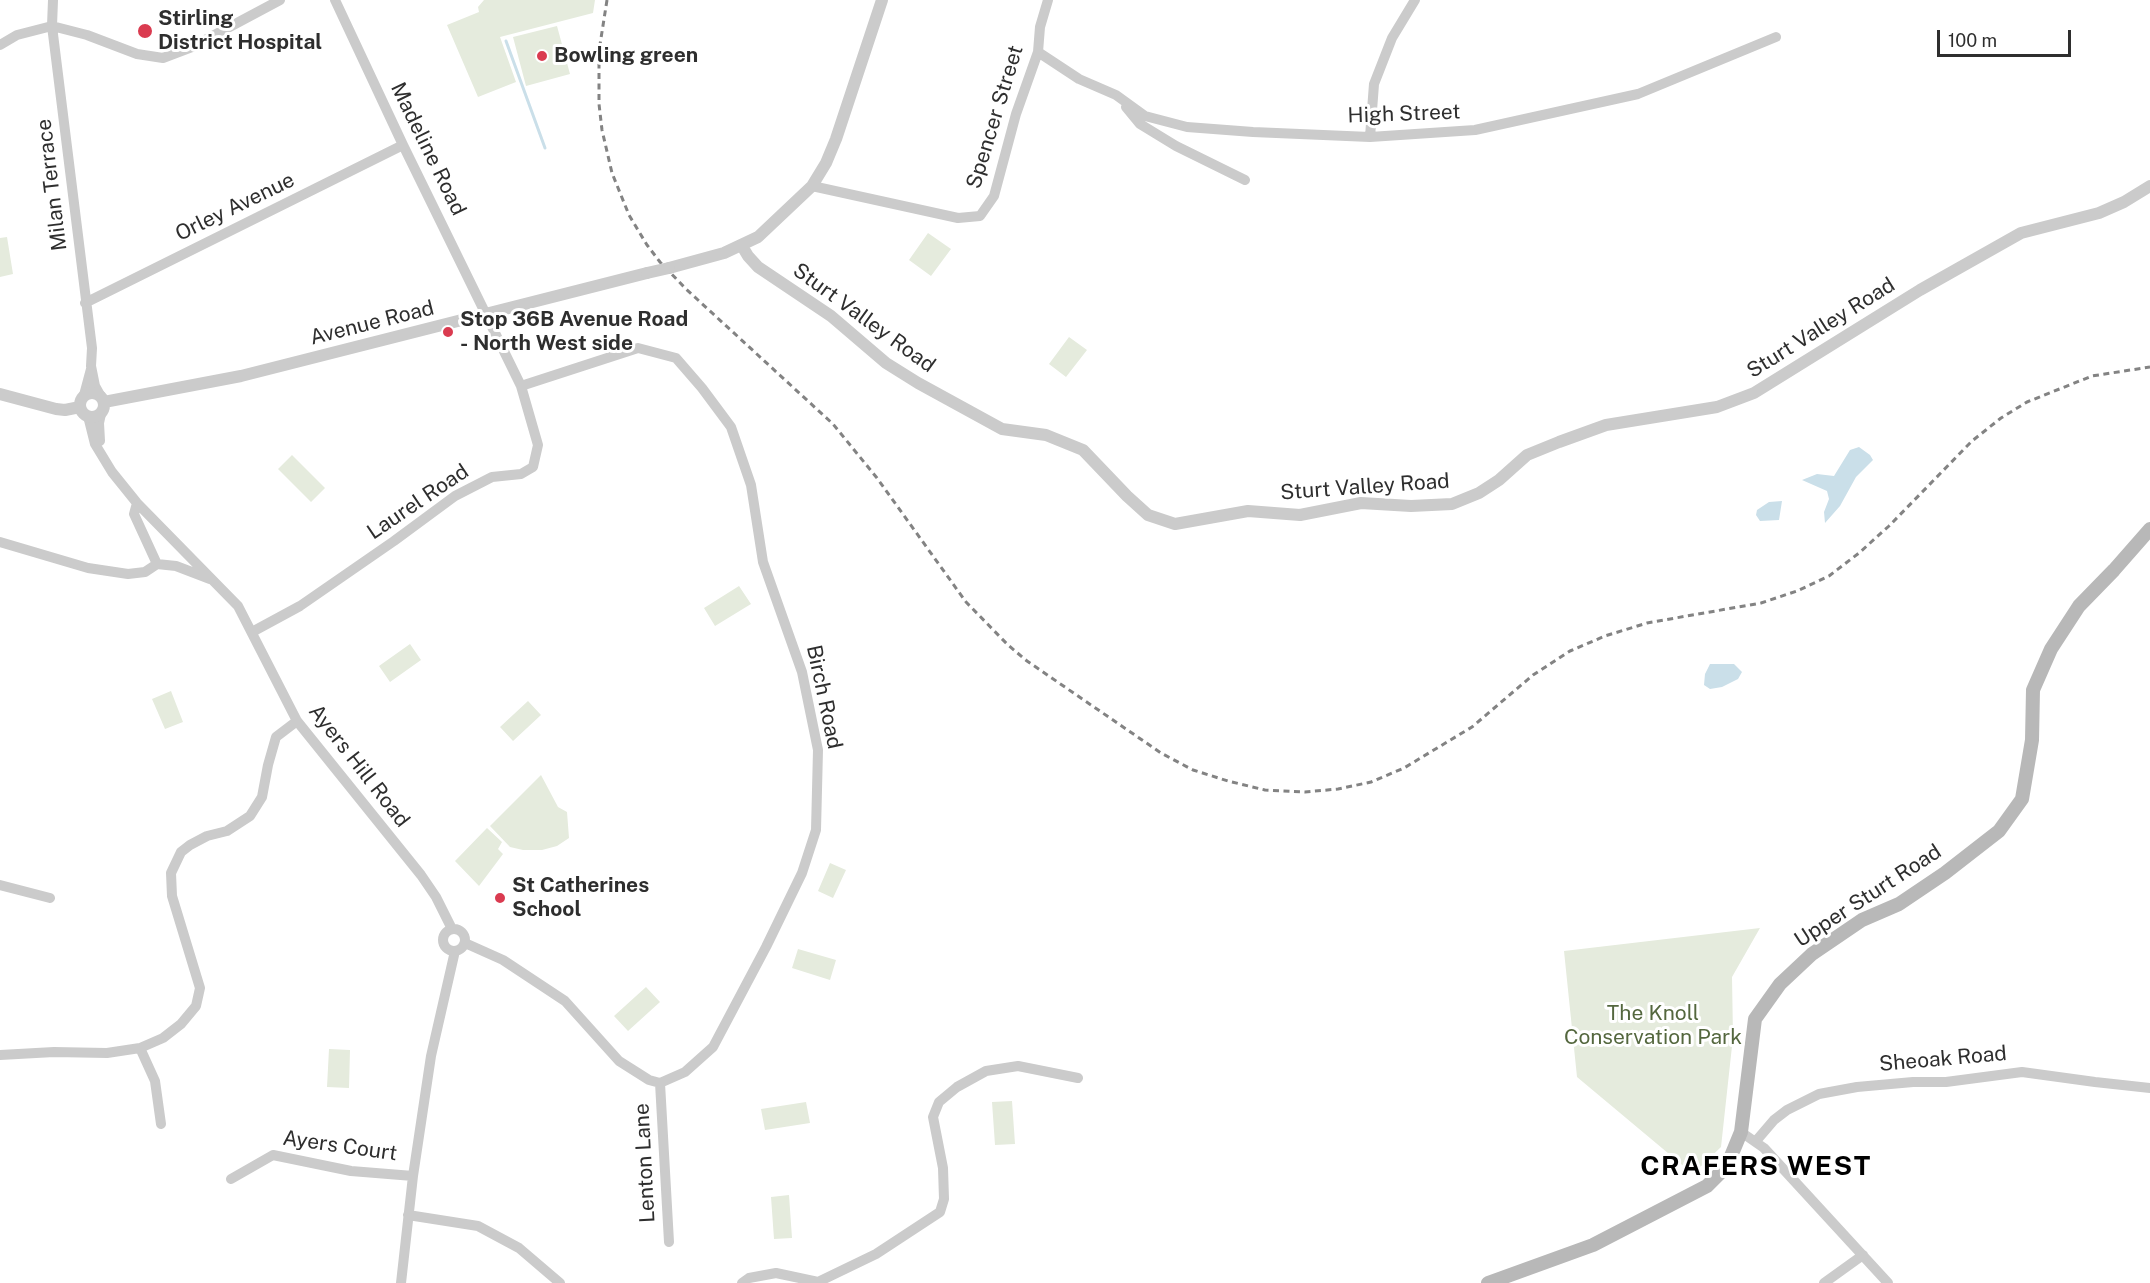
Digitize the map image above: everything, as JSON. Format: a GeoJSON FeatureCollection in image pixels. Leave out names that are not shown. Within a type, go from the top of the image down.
{"type":"FeatureCollection","features":[{"type":"Feature","properties":{"kind":"main road","name":"Upper Sturt Road"},"geometry":{"type":"LineString","coordinates":[[1488,1283],[1593,1245],[1707,1186],[1727,1166],[1742,1132],[1755,1020],[1780,984],[1812,954],[1862,920],[1899,904],[1949,870],[1999,831],[2022,799],[2032,740],[2033,690],[2051,649],[2079,606],[2150,529]]}},
{"type":"Feature","properties":{"kind":"street","name":"Milan Terrace"},"geometry":{"type":"LineString","coordinates":[[52,0],[52,26],[92,348],[93,405]]}},
{"type":"Feature","properties":{"kind":"street"},"geometry":{"type":"LineString","coordinates":[[0,45],[17,35],[52,26],[87,35],[137,54],[164,58],[192,47],[280,0]]}},
{"type":"Feature","properties":{"kind":"street","name":"Madeline Road"},"geometry":{"type":"LineString","coordinates":[[335,0],[403,145],[488,314]]}},
{"type":"Feature","properties":{"kind":"street","name":"Avenue Road"},"geometry":{"type":"LineString","coordinates":[[0,394],[65,410],[241,376],[669,268],[742,246],[758,237],[812,186],[826,164],[882,0]]}},
{"type":"Feature","properties":{"kind":"street","name":"Spencer Street"},"geometry":{"type":"LineString","coordinates":[[812,186],[958,218],[980,216],[994,196],[1016,114],[1038,52],[1040,27],[1048,0]]}},
{"type":"Feature","properties":{"kind":"street"},"geometry":{"type":"LineString","coordinates":[[1370,137],[1374,84],[1392,38],[1415,0]]}},
{"type":"Feature","properties":{"kind":"street","name":"High Street"},"geometry":{"type":"LineString","coordinates":[[1038,52],[1079,79],[1116,95],[1145,116],[1187,127],[1370,137],[1475,130],[1638,94],[1776,37]]}},
{"type":"Feature","properties":{"kind":"street"},"geometry":{"type":"LineString","coordinates":[[1116,95],[1140,124],[1176,146],[1245,180]]}},
{"type":"Feature","properties":{"kind":"street","name":"Orley Avenue"},"geometry":{"type":"LineString","coordinates":[[85,303],[403,145]]}},
{"type":"Feature","properties":{"kind":"street","name":"Sturt Valley Road"},"geometry":{"type":"LineString","coordinates":[[742,246],[758,267],[831,316],[886,363],[959,408],[1002,429],[1046,435],[1083,450],[1148,515],[1175,524],[1248,511],[1300,516],[1361,503],[1411,506],[1452,504],[1479,493],[1499,480],[1527,455],[1559,442],[1606,425],[1717,406],[1754,393],[1920,290],[2021,234],[2099,213],[2124,202],[2150,186]]}},
{"type":"Feature","properties":{"kind":"street","name":"Laurel Road"},"geometry":{"type":"LineString","coordinates":[[252,632],[300,606],[455,496],[492,477],[521,474],[533,467],[538,445],[521,386],[488,314]]}},
{"type":"Feature","properties":{"kind":"street","name":"Birch Road"},"geometry":{"type":"LineString","coordinates":[[521,386],[638,348],[676,358],[702,388],[730,427],[751,485],[763,562],[802,672],[818,750],[816,830],[802,873],[713,1047],[685,1072],[660,1083]]}},
{"type":"Feature","properties":{"kind":"street","name":"Ayers Hill Road"},"geometry":{"type":"LineString","coordinates":[[93,405],[104,459],[137,504],[238,606],[297,722],[421,875],[436,897],[452,929]]}},
{"type":"Feature","properties":{"kind":"street"},"geometry":{"type":"LineString","coordinates":[[137,504],[134,514],[157,564]]}},
{"type":"Feature","properties":{"kind":"street"},"geometry":{"type":"LineString","coordinates":[[0,542],[88,568],[128,573],[146,572],[157,564],[176,566],[213,580]]}},
{"type":"Feature","properties":{"kind":"street"},"geometry":{"type":"LineString","coordinates":[[0,1055],[54,1052],[107,1053],[140,1048],[163,1038],[181,1024],[196,1006],[200,988],[172,896],[171,873],[181,852],[207,836],[227,831],[250,816],[262,797],[267,765],[276,737],[297,722]]}},
{"type":"Feature","properties":{"kind":"street"},"geometry":{"type":"LineString","coordinates":[[0,885],[50,898]]}},
{"type":"Feature","properties":{"kind":"street"},"geometry":{"type":"LineString","coordinates":[[452,929],[462,932],[465,943],[455,951],[448,949],[443,943],[444,936],[452,929]]}},
{"type":"Feature","properties":{"kind":"street"},"geometry":{"type":"LineString","coordinates":[[465,943],[503,960],[565,1001],[620,1061],[649,1080],[660,1083]]}},
{"type":"Feature","properties":{"kind":"street"},"geometry":{"type":"LineString","coordinates":[[401,1283],[413,1176],[431,1056],[455,951]]}},
{"type":"Feature","properties":{"kind":"street"},"geometry":{"type":"LineString","coordinates":[[140,1048],[155,1081],[161,1124]]}},
{"type":"Feature","properties":{"kind":"street"},"geometry":{"type":"LineString","coordinates":[[742,1283],[749,1278],[776,1273],[818,1282],[876,1254],[940,1212],[944,1199],[943,1168],[933,1117],[939,1102],[957,1087],[986,1071],[1018,1066],[1078,1078]]}},
{"type":"Feature","properties":{"kind":"street","name":"Sheoak Road"},"geometry":{"type":"LineString","coordinates":[[1756,1141],[1774,1120],[1787,1110],[1820,1094],[1857,1087],[1913,1082],[1946,1082],[2022,1071],[2150,1088]]}},
{"type":"Feature","properties":{"kind":"street","name":"Lenton Lane"},"geometry":{"type":"LineString","coordinates":[[660,1083],[669,1242]]}},
{"type":"Feature","properties":{"kind":"street"},"geometry":{"type":"LineString","coordinates":[[1742,1132],[1756,1141],[1888,1283]]}},
{"type":"Feature","properties":{"kind":"street","name":"Ayers Court"},"geometry":{"type":"LineString","coordinates":[[231,1179],[273,1155],[351,1171],[413,1176]]}},
{"type":"Feature","properties":{"kind":"street"},"geometry":{"type":"LineString","coordinates":[[408,1215],[478,1226],[519,1248],[560,1283]]}},
{"type":"Feature","properties":{"kind":"street"},"geometry":{"type":"LineString","coordinates":[[1824,1283],[1863,1255]]}},
{"type":"Feature","properties":{"kind":"green space"},"geometry":{"type":"Polygon","coordinates":[[[484,0],[595,0],[593,13],[500,37],[516,82],[478,97],[447,25],[479,12],[478,7],[484,0]]]}},
{"type":"Feature","properties":{"kind":"green space","name":"Bowling green"},"geometry":{"type":"Polygon","coordinates":[[[557,26],[570,74],[526,86],[513,37],[557,26]]]}},
{"type":"Feature","properties":{"kind":"green space"},"geometry":{"type":"Polygon","coordinates":[[[928,233],[951,249],[931,276],[909,260],[928,233]]]}},
{"type":"Feature","properties":{"kind":"green space"},"geometry":{"type":"Polygon","coordinates":[[[7,237],[13,274],[0,277],[0,238],[7,237]]]}},
{"type":"Feature","properties":{"kind":"green space"},"geometry":{"type":"Polygon","coordinates":[[[1069,337],[1087,350],[1066,377],[1049,364],[1069,337]]]}},
{"type":"Feature","properties":{"kind":"green space"},"geometry":{"type":"Polygon","coordinates":[[[292,455],[325,488],[311,502],[278,469],[292,455]]]}},
{"type":"Feature","properties":{"kind":"green space"},"geometry":{"type":"Polygon","coordinates":[[[739,586],[751,604],[715,626],[704,608],[739,586]]]}},
{"type":"Feature","properties":{"kind":"green space"},"geometry":{"type":"Polygon","coordinates":[[[410,644],[421,660],[390,682],[379,666],[410,644]]]}},
{"type":"Feature","properties":{"kind":"green space"},"geometry":{"type":"Polygon","coordinates":[[[171,691],[183,722],[165,729],[152,699],[171,691]]]}},
{"type":"Feature","properties":{"kind":"green space"},"geometry":{"type":"Polygon","coordinates":[[[528,701],[541,715],[513,741],[500,727],[528,701]]]}},
{"type":"Feature","properties":{"kind":"green space"},"geometry":{"type":"Polygon","coordinates":[[[541,775],[558,807],[567,812],[569,838],[557,846],[542,850],[510,847],[490,826],[541,775]]]}},
{"type":"Feature","properties":{"kind":"green space"},"geometry":{"type":"Polygon","coordinates":[[[487,828],[502,842],[498,849],[503,854],[479,886],[455,861],[487,828]]]}},
{"type":"Feature","properties":{"kind":"green space"},"geometry":{"type":"Polygon","coordinates":[[[830,863],[846,870],[833,898],[818,891],[830,863]]]}},
{"type":"Feature","properties":{"kind":"green space","name":"The Knoll Conservation Park"},"geometry":{"type":"Polygon","coordinates":[[[1760,928],[1732,977],[1733,1037],[1721,1147],[1693,1174],[1577,1077],[1564,951],[1760,928]]]}},
{"type":"Feature","properties":{"kind":"green space"},"geometry":{"type":"Polygon","coordinates":[[[798,949],[836,960],[830,980],[792,968],[798,949]]]}},
{"type":"Feature","properties":{"kind":"green space"},"geometry":{"type":"Polygon","coordinates":[[[646,987],[660,1002],[628,1031],[614,1016],[646,987]]]}},
{"type":"Feature","properties":{"kind":"green space"},"geometry":{"type":"Polygon","coordinates":[[[329,1049],[350,1050],[349,1088],[327,1087],[329,1049]]]}},
{"type":"Feature","properties":{"kind":"green space"},"geometry":{"type":"Polygon","coordinates":[[[1012,1101],[1015,1144],[995,1145],[992,1102],[1012,1101]]]}},
{"type":"Feature","properties":{"kind":"green space"},"geometry":{"type":"Polygon","coordinates":[[[806,1102],[810,1123],[765,1130],[761,1109],[806,1102]]]}},
{"type":"Feature","properties":{"kind":"green space"},"geometry":{"type":"Polygon","coordinates":[[[789,1195],[792,1238],[774,1239],[771,1197],[789,1195]]]}},
{"type":"Feature","properties":{"kind":"water"},"geometry":{"type":"Polygon","coordinates":[[[1859,447],[1873,460],[1856,477],[1840,506],[1825,523],[1824,512],[1829,499],[1827,491],[1802,480],[1817,474],[1834,476],[1850,450],[1859,447]]]}},
{"type":"Feature","properties":{"kind":"water"},"geometry":{"type":"Polygon","coordinates":[[[1782,501],[1779,520],[1760,521],[1756,515],[1757,510],[1769,502],[1782,501]]]}},
{"type":"Feature","properties":{"kind":"water"},"geometry":{"type":"Polygon","coordinates":[[[1710,664],[1734,664],[1742,672],[1738,679],[1722,687],[1710,689],[1704,685],[1705,674],[1710,664]]]}},
{"type":"Feature","properties":{"kind":"waterway"},"geometry":{"type":"LineString","coordinates":[[506,41],[545,148]]}},
{"type":"Feature","properties":{"kind":"railway"},"geometry":{"type":"LineString","coordinates":[[607,0],[599,51],[599,104],[602,130],[612,173],[629,215],[660,262],[686,289],[833,424],[877,478],[966,602],[1008,645],[1027,661],[1161,753],[1193,770],[1265,790],[1305,792],[1338,789],[1371,782],[1404,768],[1472,727],[1533,675],[1570,651],[1605,636],[1647,623],[1761,603],[1797,591],[1829,576],[1889,526],[1972,441],[2001,418],[2027,402],[2092,376],[2150,367]]}},
{"type":"Feature","properties":{"kind":"place","name":"Stirling District Hospital"},"geometry":{"type":"Point","coordinates":[145,31]}},
{"type":"Feature","properties":{"kind":"place","name":"Bowling green"},"geometry":{"type":"Point","coordinates":[542,56]}},
{"type":"Feature","properties":{"kind":"place","name":"Stop 36B Avenue Road - North West side"},"geometry":{"type":"Point","coordinates":[448,332]}},
{"type":"Feature","properties":{"kind":"place","name":"St Catherines School"},"geometry":{"type":"Point","coordinates":[500,898]}},
{"type":"Feature","properties":{"kind":"district","name":"CRAFERS WEST"},"geometry":{"type":"Point","coordinates":[1756,1167]}}]}
